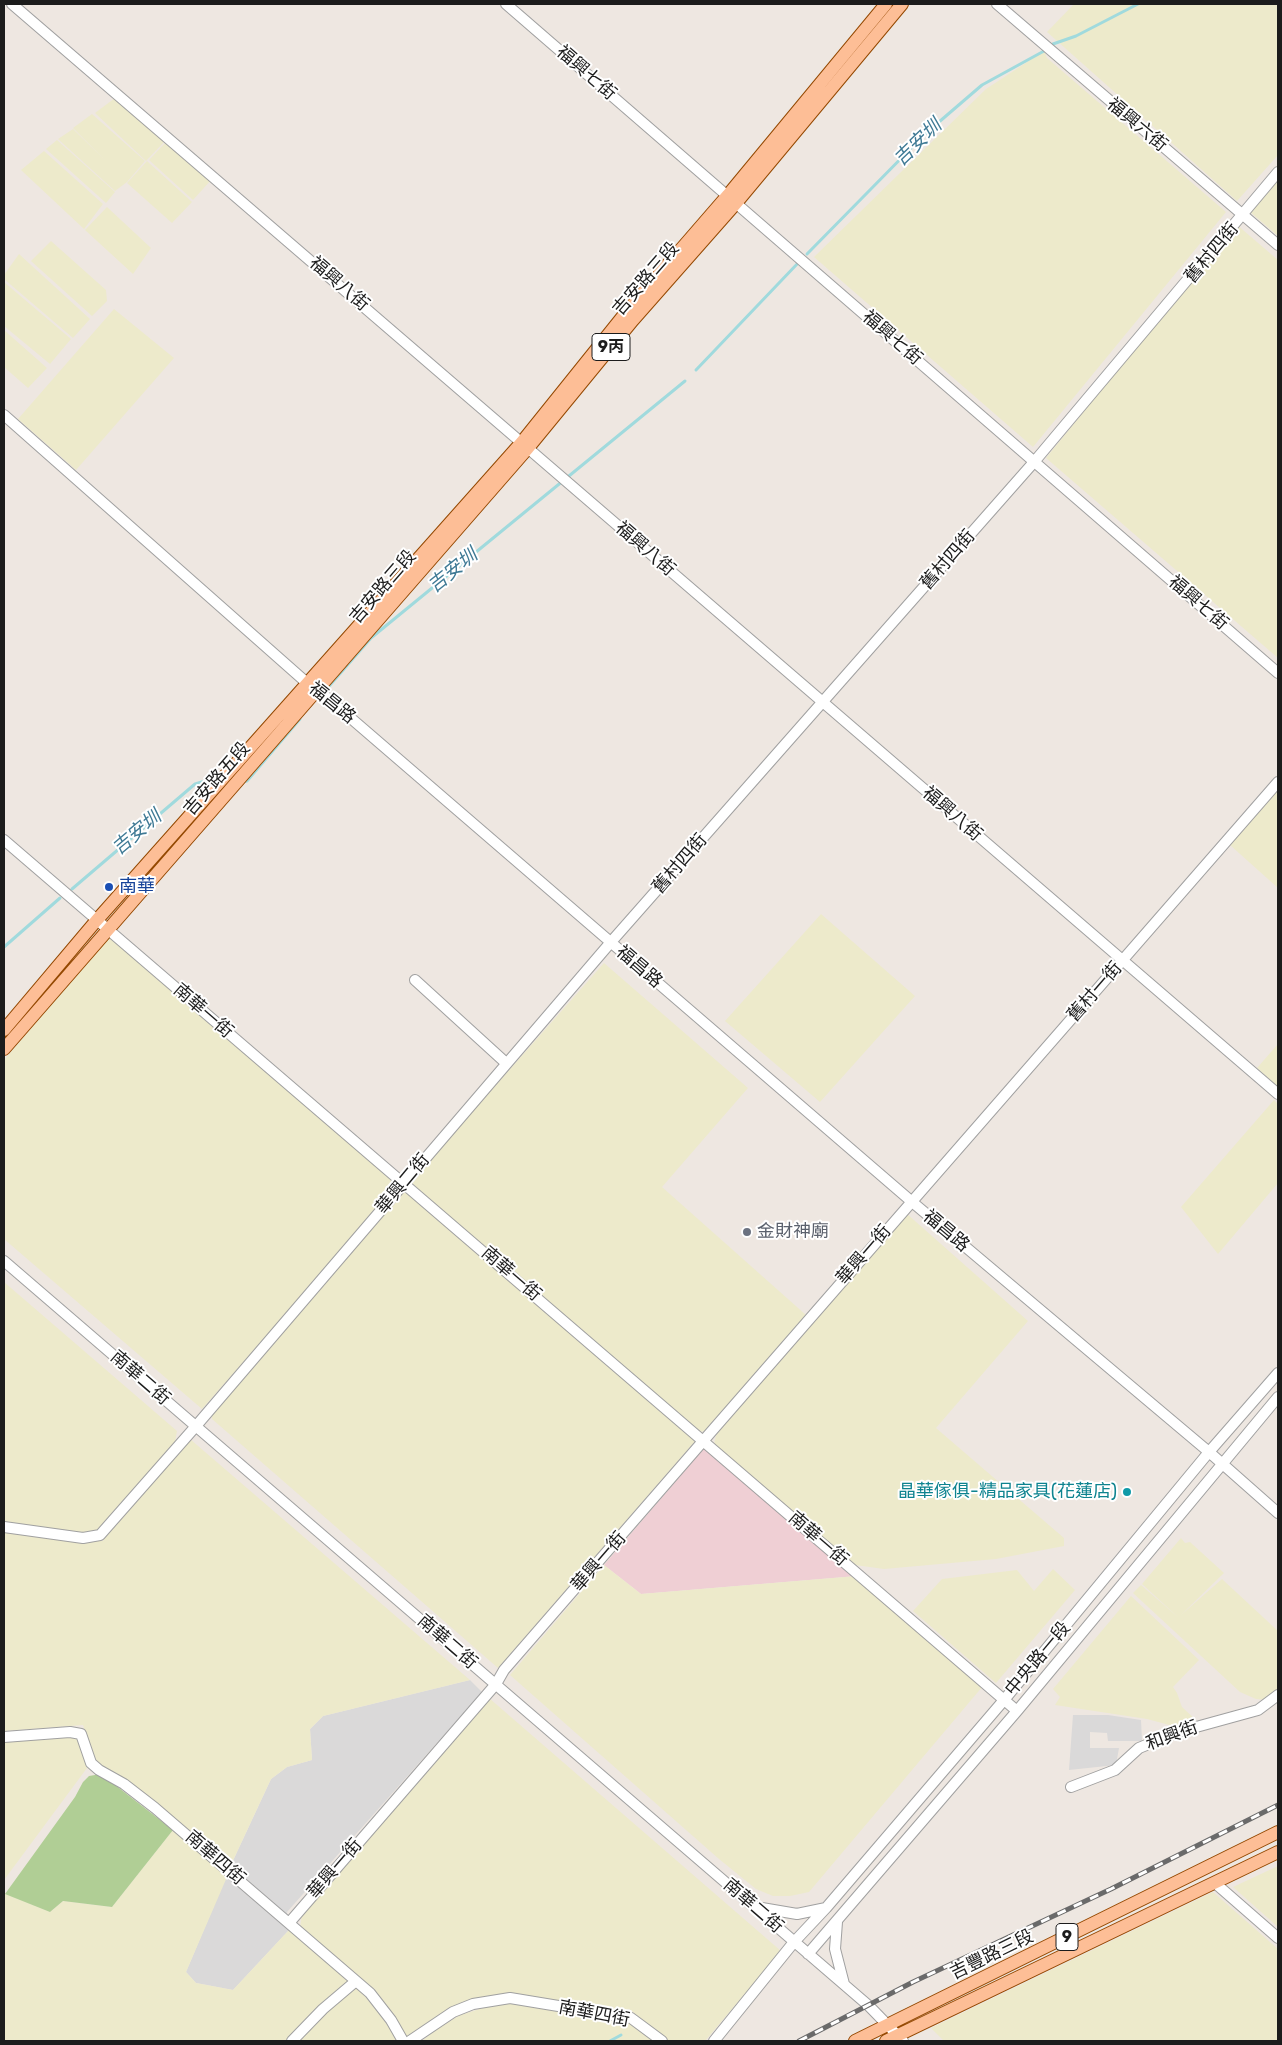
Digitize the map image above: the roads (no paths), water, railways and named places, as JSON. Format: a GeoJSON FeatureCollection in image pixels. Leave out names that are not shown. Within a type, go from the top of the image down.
{"type":"FeatureCollection","features":[{"type":"Feature","properties":{"kind":"main road","name":"吉安路三段"},"geometry":{"type":"LineString","coordinates":[[312,686],[633,320],[733,198],[886,4]]}},
{"type":"Feature","properties":{"kind":"main road","name":"吉安路三段"},"geometry":{"type":"LineString","coordinates":[[733,198],[902,4]]}},
{"type":"Feature","properties":{"kind":"main road","name":"吉安路五段"},"geometry":{"type":"LineString","coordinates":[[4,1030],[96,921],[312,686]]}},
{"type":"Feature","properties":{"kind":"main road","name":"吉安路五段"},"geometry":{"type":"LineString","coordinates":[[4,1049],[108,930],[312,686]]}},
{"type":"Feature","properties":{"kind":"main road","name":"吉豐路三段"},"geometry":{"type":"LineString","coordinates":[[855,2041],[1278,1832]]}},
{"type":"Feature","properties":{"kind":"main road","name":"吉豐路三段"},"geometry":{"type":"LineString","coordinates":[[895,2040],[1278,1852]]}},
{"type":"Feature","properties":{"kind":"street","name":"福興八街"},"geometry":{"type":"LineString","coordinates":[[12,4],[1278,1094]]}},
{"type":"Feature","properties":{"kind":"street","name":"福興七街"},"geometry":{"type":"LineString","coordinates":[[506,4],[733,198],[1278,673]]}},
{"type":"Feature","properties":{"kind":"street","name":"福興六街"},"geometry":{"type":"LineString","coordinates":[[997,4],[1278,245]]}},
{"type":"Feature","properties":{"kind":"street","name":"舊村四街"},"geometry":{"type":"LineString","coordinates":[[610,942],[1034,462],[1244,215],[1278,172]]}},
{"type":"Feature","properties":{"kind":"street","name":"福昌路"},"geometry":{"type":"LineString","coordinates":[[4,415],[312,686],[911,1201],[1222,1463],[1278,1513]]}},
{"type":"Feature","properties":{"kind":"street","name":"舊村一街"},"geometry":{"type":"LineString","coordinates":[[911,1201],[1278,782]]}},
{"type":"Feature","properties":{"kind":"street","name":"南華一街"},"geometry":{"type":"LineString","coordinates":[[4,840],[96,921],[405,1182],[1017,1710]]}},
{"type":"Feature","properties":{"kind":"street","name":"華興二街"},"geometry":{"type":"LineString","coordinates":[[4,1527],[83,1538],[100,1535],[196,1426],[610,942]]}},
{"type":"Feature","properties":{"kind":"street"},"geometry":{"type":"LineString","coordinates":[[415,980],[506,1063]]}},
{"type":"Feature","properties":{"kind":"street","name":"華興一街"},"geometry":{"type":"LineString","coordinates":[[288,1923],[496,1684],[504,1670],[911,1201]]}},
{"type":"Feature","properties":{"kind":"street","name":"南華二街"},"geometry":{"type":"LineString","coordinates":[[4,1261],[844,1984],[869,2006],[887,2026],[895,2040]]}},
{"type":"Feature","properties":{"kind":"street","name":"中央路一段"},"geometry":{"type":"LineString","coordinates":[[794,1942],[826,1908],[1004,1700],[1209,1452],[1278,1373]]}},
{"type":"Feature","properties":{"kind":"street","name":"中央路一段"},"geometry":{"type":"LineString","coordinates":[[808,1954],[1017,1710],[1278,1397]]}},
{"type":"Feature","properties":{"kind":"street","name":"和興街"},"geometry":{"type":"LineString","coordinates":[[1071,1787],[1115,1770],[1139,1748],[1178,1732],[1258,1710],[1278,1695]]}},
{"type":"Feature","properties":{"kind":"street","name":"南華四街"},"geometry":{"type":"LineString","coordinates":[[4,1737],[70,1732],[81,1734],[91,1763],[99,1770],[124,1784],[155,1808],[356,1980],[370,1993],[391,2020],[403,2041]]}},
{"type":"Feature","properties":{"kind":"street"},"geometry":{"type":"LineString","coordinates":[[1215,1883],[1278,1938]]}},
{"type":"Feature","properties":{"kind":"street"},"geometry":{"type":"LineString","coordinates":[[755,1907],[797,1914],[826,1908]]}},
{"type":"Feature","properties":{"kind":"street"},"geometry":{"type":"LineString","coordinates":[[837,1922],[835,1949],[844,1984]]}},
{"type":"Feature","properties":{"kind":"street"},"geometry":{"type":"LineString","coordinates":[[714,2041],[794,1942]]}},
{"type":"Feature","properties":{"kind":"street"},"geometry":{"type":"LineString","coordinates":[[292,2041],[323,2009],[356,1980]]}},
{"type":"Feature","properties":{"kind":"street","name":"南華四街"},"geometry":{"type":"LineString","coordinates":[[410,2041],[453,2012],[473,2004],[510,1998],[631,2018],[662,2041]]}},
{"type":"Feature","properties":{"kind":"waterway","name":"吉安圳"},"geometry":{"type":"LineString","coordinates":[[1053,44],[1076,36],[1138,4]]}},
{"type":"Feature","properties":{"kind":"waterway","name":"吉安圳"},"geometry":{"type":"LineString","coordinates":[[807,254],[925,134],[982,85],[1044,51]]}},
{"type":"Feature","properties":{"kind":"waterway","name":"吉安圳"},"geometry":{"type":"LineString","coordinates":[[696,370],[799,262]]}},
{"type":"Feature","properties":{"kind":"waterway","name":"吉安圳"},"geometry":{"type":"LineString","coordinates":[[324,692],[371,638],[685,381]]}},
{"type":"Feature","properties":{"kind":"waterway","name":"吉安圳"},"geometry":{"type":"LineString","coordinates":[[242,782],[247,781],[300,719]]}},
{"type":"Feature","properties":{"kind":"waterway","name":"吉安圳"},"geometry":{"type":"LineString","coordinates":[[72,889],[195,784],[205,781]]}},
{"type":"Feature","properties":{"kind":"waterway","name":"吉安圳"},"geometry":{"type":"LineString","coordinates":[[4,947],[60,898]]}},
{"type":"Feature","properties":{"kind":"waterway"},"geometry":{"type":"LineString","coordinates":[[610,2041],[621,2035]]}},
{"type":"Feature","properties":{"kind":"railway"},"geometry":{"type":"LineString","coordinates":[[799,2041],[913,1982],[1111,1889],[1278,1805]]}},
{"type":"Feature","properties":{"kind":"place","name":"南華"},"geometry":{"type":"Point","coordinates":[109,887]}},
{"type":"Feature","properties":{"kind":"place","name":"金財神廟"},"geometry":{"type":"Point","coordinates":[747,1232]}},
{"type":"Feature","properties":{"kind":"place","name":"晶華傢俱-精品家具(花蓮店)"},"geometry":{"type":"Point","coordinates":[1127,1492]}}]}
